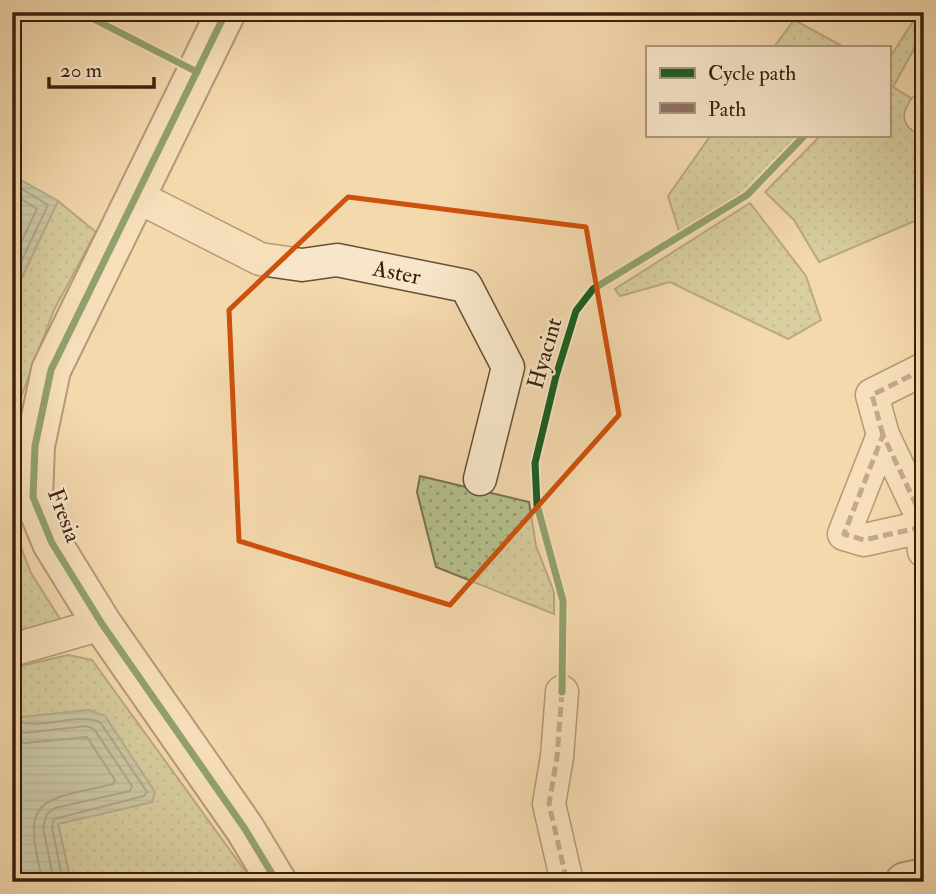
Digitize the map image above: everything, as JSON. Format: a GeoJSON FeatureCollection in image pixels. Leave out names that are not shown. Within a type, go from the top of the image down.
{"type":"FeatureCollection","features":[{"type":"Feature","properties":{"kind":"street","name":"Fresia"},"geometry":{"type":"LineString","coordinates":[[226,12],[51,370],[35,446],[33,497],[52,543],[102,624],[245,829],[277,882]]}},
{"type":"Feature","properties":{"kind":"street","name":"Aster"},"geometry":{"type":"LineString","coordinates":[[136,196],[260,259],[302,265],[337,260],[466,286],[508,367],[480,479]]}},
{"type":"Feature","properties":{"kind":"street"},"geometry":{"type":"LineString","coordinates":[[883,435],[844,534],[864,540],[923,539],[921,515],[883,435],[872,395],[924,369]]}},
{"type":"Feature","properties":{"kind":"street"},"geometry":{"type":"LineString","coordinates":[[12,650],[102,624]]}},
{"type":"Feature","properties":{"kind":"street"},"geometry":{"type":"LineString","coordinates":[[562,692],[557,757],[549,804],[566,882]]}},
{"type":"Feature","properties":{"kind":"street"},"geometry":{"type":"LineString","coordinates":[[905,882],[924,878]]}},
{"type":"Feature","properties":{"kind":"highlighted area"},"geometry":{"type":"Polygon","coordinates":[[[348,197],[586,227],[619,415],[450,605],[239,541],[229,310],[348,197]]]}},
{"type":"Feature","properties":{"kind":"green space"},"geometry":{"type":"Polygon","coordinates":[[[919,12],[924,12],[924,31],[893,87],[924,106],[924,217],[819,262],[794,220],[765,192],[820,136],[890,136],[890,57],[919,12]]]}},
{"type":"Feature","properties":{"kind":"green space"},"geometry":{"type":"Polygon","coordinates":[[[794,20],[842,46],[775,46],[794,20]]]}},
{"type":"Feature","properties":{"kind":"green space"},"geometry":{"type":"Polygon","coordinates":[[[710,136],[798,136],[748,189],[679,231],[668,196],[710,136]]]}},
{"type":"Feature","properties":{"kind":"green space"},"geometry":{"type":"Polygon","coordinates":[[[58,201],[96,232],[54,310],[12,421],[12,298],[58,201]]]}},
{"type":"Feature","properties":{"kind":"green space"},"geometry":{"type":"Polygon","coordinates":[[[750,203],[806,276],[821,320],[788,339],[670,282],[620,296],[615,289],[750,203]]]}},
{"type":"Feature","properties":{"kind":"green space"},"geometry":{"type":"Polygon","coordinates":[[[420,476],[529,502],[536,546],[554,592],[554,614],[436,567],[417,492],[420,476]]]}},
{"type":"Feature","properties":{"kind":"green space"},"geometry":{"type":"Polygon","coordinates":[[[12,524],[31,573],[60,619],[53,627],[12,639],[12,524]]]}},
{"type":"Feature","properties":{"kind":"green space"},"geometry":{"type":"Polygon","coordinates":[[[68,655],[92,660],[253,882],[71,882],[58,824],[152,802],[89,710],[23,717],[12,710],[12,668],[68,655]]]}},
{"type":"Feature","properties":{"kind":"water"},"geometry":{"type":"Polygon","coordinates":[[[12,175],[58,201],[12,298],[12,175]]]}},
{"type":"Feature","properties":{"kind":"water"},"geometry":{"type":"Polygon","coordinates":[[[12,710],[23,717],[89,710],[105,716],[155,792],[152,802],[58,824],[71,882],[12,882],[12,710]]]}},
{"type":"Feature","properties":{"kind":"marked path"},"geometry":{"type":"LineString","coordinates":[[921,116],[924,110]]}},
{"type":"Feature","properties":{"kind":"marked path"},"geometry":{"type":"LineString","coordinates":[[883,435],[872,395],[924,369]]}},
{"type":"Feature","properties":{"kind":"marked path"},"geometry":{"type":"LineString","coordinates":[[922,527],[864,540],[844,534],[883,435],[921,515],[924,551]]}},
{"type":"Feature","properties":{"kind":"marked path"},"geometry":{"type":"LineString","coordinates":[[562,692],[557,757],[549,804],[567,882]]}},
{"type":"Feature","properties":{"kind":"cycle path"},"geometry":{"type":"LineString","coordinates":[[80,12],[197,72]]}},
{"type":"Feature","properties":{"kind":"cycle path"},"geometry":{"type":"LineString","coordinates":[[226,12],[51,370],[35,446],[33,497],[52,543],[102,624],[245,829],[277,882]]}},
{"type":"Feature","properties":{"kind":"cycle path","name":"Hyacint"},"geometry":{"type":"LineString","coordinates":[[562,692],[563,601],[537,505],[535,463],[556,376],[576,311],[593,289],[747,195],[804,136]]}}]}
